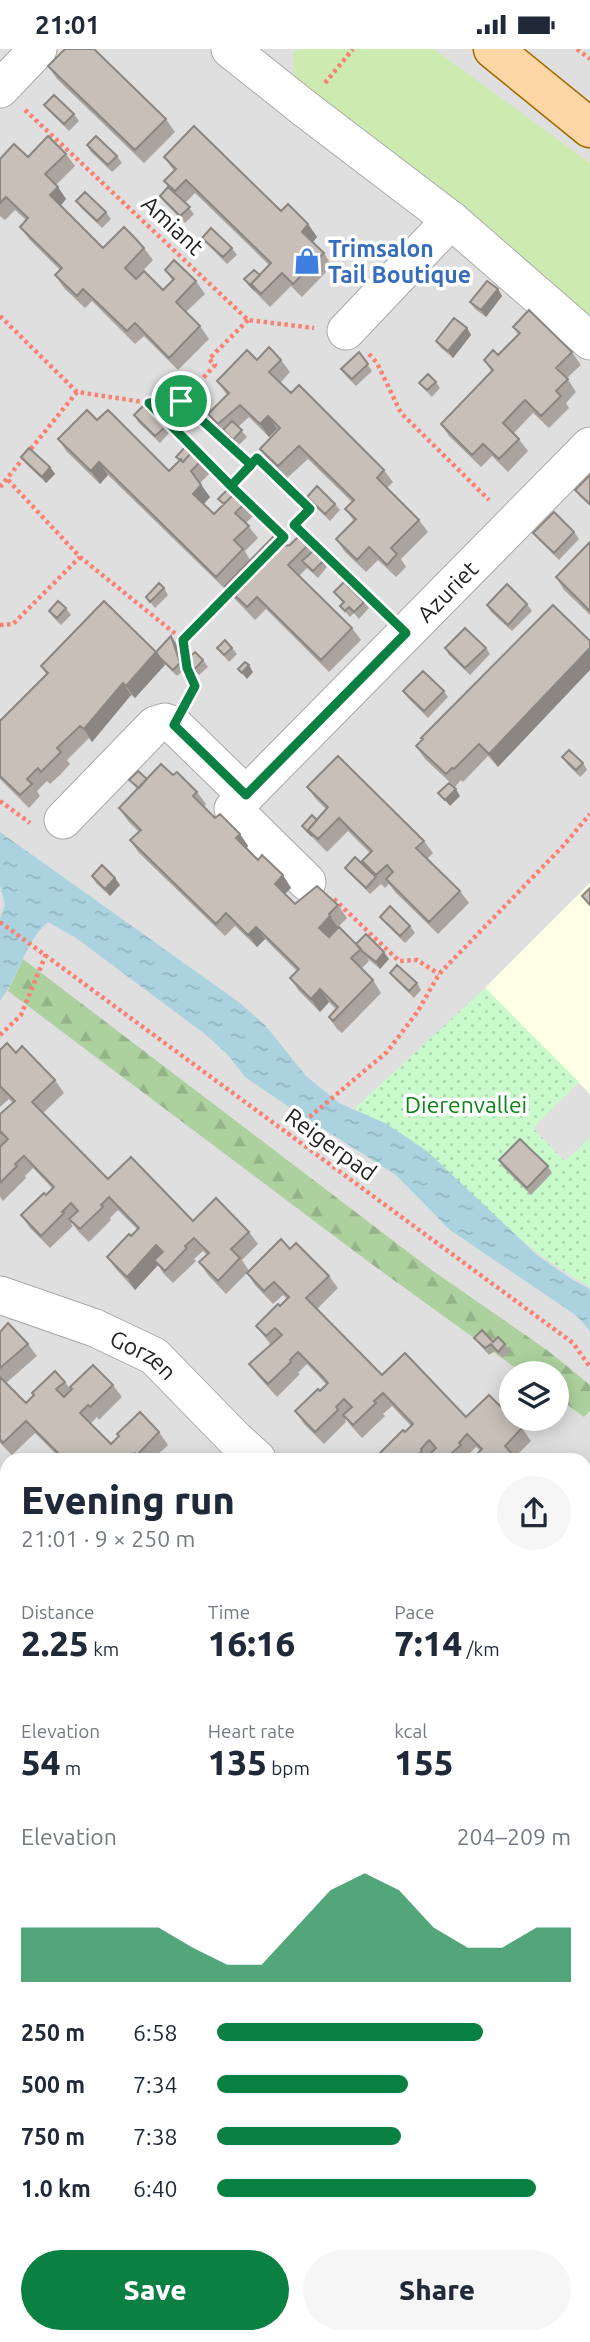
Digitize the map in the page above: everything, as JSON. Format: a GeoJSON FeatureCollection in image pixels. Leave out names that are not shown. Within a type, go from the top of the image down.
{"type":"FeatureCollection","features":[{"type":"Feature","properties":{"kind":"main road"},"geometry":{"type":"LineString","coordinates":[[493,49],[590,128]]}},
{"type":"Feature","properties":{"kind":"street"},"geometry":{"type":"LineString","coordinates":[[1,89],[38,49]]}},
{"type":"Feature","properties":{"kind":"street"},"geometry":{"type":"LineString","coordinates":[[239,51],[304,108],[451,220],[590,341]]}},
{"type":"Feature","properties":{"kind":"street"},"geometry":{"type":"LineString","coordinates":[[346,331],[451,220]]}},
{"type":"Feature","properties":{"kind":"street","name":"Azuriet"},"geometry":{"type":"LineString","coordinates":[[246,795],[590,446]]}},
{"type":"Feature","properties":{"kind":"street"},"geometry":{"type":"LineString","coordinates":[[63,820],[155,725],[165,722],[174,725],[246,795],[233,809],[307,882]]}},
{"type":"Feature","properties":{"kind":"street","name":"Gorzen"},"geometry":{"type":"LineString","coordinates":[[0,1296],[95,1328],[153,1356],[250,1453]]}},
{"type":"Feature","properties":{"kind":"path"},"geometry":{"type":"LineString","coordinates":[[304,108],[353,49]]}},
{"type":"Feature","properties":{"kind":"path"},"geometry":{"type":"LineString","coordinates":[[577,49],[590,59]]}},
{"type":"Feature","properties":{"kind":"path","name":"Amiant"},"geometry":{"type":"LineString","coordinates":[[1,89],[248,320]]}},
{"type":"Feature","properties":{"kind":"path"},"geometry":{"type":"LineString","coordinates":[[0,316],[76,392],[149,403],[181,401],[215,365],[209,359],[248,320],[346,331],[377,363],[401,413],[513,524]]}},
{"type":"Feature","properties":{"kind":"path"},"geometry":{"type":"LineString","coordinates":[[0,487],[76,392]]}},
{"type":"Feature","properties":{"kind":"path"},"geometry":{"type":"LineString","coordinates":[[181,401],[251,465]]}},
{"type":"Feature","properties":{"kind":"path"},"geometry":{"type":"LineString","coordinates":[[149,403],[284,537]]}},
{"type":"Feature","properties":{"kind":"path"},"geometry":{"type":"LineString","coordinates":[[231,486],[257,458],[310,509],[275,546]]}},
{"type":"Feature","properties":{"kind":"path"},"geometry":{"type":"LineString","coordinates":[[8,479],[80,557],[183,640],[187,668],[195,686],[174,725]]}},
{"type":"Feature","properties":{"kind":"path"},"geometry":{"type":"LineString","coordinates":[[294,525],[406,633]]}},
{"type":"Feature","properties":{"kind":"path"},"geometry":{"type":"LineString","coordinates":[[0,625],[13,624],[80,557]]}},
{"type":"Feature","properties":{"kind":"path"},"geometry":{"type":"LineString","coordinates":[[183,640],[238,584]]}},
{"type":"Feature","properties":{"kind":"path"},"geometry":{"type":"LineString","coordinates":[[288,1135],[387,1052],[418,1011],[439,974],[563,846],[590,814]]}},
{"type":"Feature","properties":{"kind":"path"},"geometry":{"type":"LineString","coordinates":[[307,882],[325,890],[399,961],[417,960],[439,974]]}},
{"type":"Feature","properties":{"kind":"path","name":"Reigerpad"},"geometry":{"type":"LineString","coordinates":[[0,922],[573,1343],[590,1367]]}},
{"type":"Feature","properties":{"kind":"path"},"geometry":{"type":"LineString","coordinates":[[0,1035],[21,1015],[46,954]]}},
{"type":"Feature","properties":{"kind":"shaded area"},"geometry":{"type":"Polygon","coordinates":[[[0,49],[590,49],[590,1453],[0,1453],[0,49]]]}},
{"type":"Feature","properties":{"kind":"shaded area"},"geometry":{"type":"Polygon","coordinates":[[[590,883],[590,1094],[485,988],[590,883]]]}},
{"type":"Feature","properties":{"kind":"green space"},"geometry":{"type":"Polygon","coordinates":[[[297,49],[434,49],[590,163],[590,316],[294,79],[293,53],[297,49]]]}},
{"type":"Feature","properties":{"kind":"green space"},"geometry":{"type":"Polygon","coordinates":[[[23,959],[433,1271],[561,1361],[506,1361],[366,1260],[8,991],[23,959]]]}},
{"type":"Feature","properties":{"kind":"green space","name":"Dierenvallei"},"geometry":{"type":"Polygon","coordinates":[[[485,988],[579,1082],[533,1128],[565,1161],[590,1138],[590,1287],[544,1258],[354,1109],[485,988]]]}},
{"type":"Feature","properties":{"kind":"green space"},"geometry":{"type":"Polygon","coordinates":[[[569,1368],[590,1385],[590,1411],[584,1417],[569,1406],[569,1368]]]}},
{"type":"Feature","properties":{"kind":"water"},"geometry":{"type":"Polygon","coordinates":[[[0,832],[240,1003],[266,1026],[306,1076],[339,1103],[387,1124],[427,1151],[537,1255],[590,1289],[590,1331],[577,1316],[450,1230],[396,1175],[245,1077],[228,1055],[206,1035],[76,938],[48,922],[33,939],[0,1001],[0,918],[5,905],[0,885],[0,832]]]}},
{"type":"Feature","properties":{"kind":"building"},"geometry":{"type":"Polygon","coordinates":[[[65,49],[94,49],[166,119],[135,150],[48,66],[65,49]]]}},
{"type":"Feature","properties":{"kind":"building"},"geometry":{"type":"Polygon","coordinates":[[[54,95],[74,114],[64,124],[44,105],[54,95]]]}},
{"type":"Feature","properties":{"kind":"building"},"geometry":{"type":"Polygon","coordinates":[[[194,126],[281,211],[288,204],[308,224],[302,232],[324,253],[293,284],[282,273],[261,294],[251,284],[271,263],[186,180],[175,191],[164,181],[176,169],[164,157],[194,126]]]}},
{"type":"Feature","properties":{"kind":"building"},"geometry":{"type":"Polygon","coordinates":[[[48,136],[66,154],[45,174],[58,187],[50,195],[103,248],[124,227],[144,248],[125,268],[136,279],[144,271],[163,290],[174,279],[165,270],[174,260],[196,281],[176,302],[200,326],[169,358],[135,323],[127,331],[83,289],[77,296],[55,275],[62,268],[20,227],[28,218],[6,197],[0,203],[0,159],[14,144],[28,157],[48,136]]]}},
{"type":"Feature","properties":{"kind":"building"},"geometry":{"type":"Polygon","coordinates":[[[96,136],[117,156],[108,165],[87,145],[96,136]]]}},
{"type":"Feature","properties":{"kind":"building"},"geometry":{"type":"Polygon","coordinates":[[[168,187],[190,207],[180,216],[160,196],[168,187]]]}},
{"type":"Feature","properties":{"kind":"building"},"geometry":{"type":"Polygon","coordinates":[[[85,192],[106,212],[97,221],[76,201],[85,192]]]}},
{"type":"Feature","properties":{"kind":"building"},"geometry":{"type":"Polygon","coordinates":[[[211,228],[232,248],[223,257],[202,238],[211,228]]]}},
{"type":"Feature","properties":{"kind":"building"},"geometry":{"type":"Polygon","coordinates":[[[254,270],[260,275],[251,284],[255,290],[244,279],[254,270]]]}},
{"type":"Feature","properties":{"kind":"building"},"geometry":{"type":"Polygon","coordinates":[[[487,281],[498,289],[481,310],[470,302],[487,281]]]}},
{"type":"Feature","properties":{"kind":"building"},"geometry":{"type":"Polygon","coordinates":[[[529,310],[572,352],[556,368],[568,379],[556,391],[561,396],[541,416],[525,400],[503,423],[519,439],[499,459],[483,444],[472,455],[441,424],[493,370],[484,360],[493,350],[498,355],[520,333],[513,327],[529,310]]]}},
{"type":"Feature","properties":{"kind":"building"},"geometry":{"type":"Polygon","coordinates":[[[454,318],[467,328],[448,351],[436,341],[454,318]]]}},
{"type":"Feature","properties":{"kind":"building"},"geometry":{"type":"Polygon","coordinates":[[[269,347],[281,360],[269,372],[291,393],[299,385],[384,470],[377,478],[419,520],[391,548],[397,554],[387,565],[369,547],[357,560],[336,539],[356,519],[345,509],[354,500],[299,446],[278,466],[260,449],[280,428],[268,416],[260,424],[240,405],[218,424],[208,414],[229,393],[217,381],[247,350],[257,360],[269,347]]]}},
{"type":"Feature","properties":{"kind":"building"},"geometry":{"type":"Polygon","coordinates":[[[359,352],[368,364],[352,379],[341,369],[359,352]]]}},
{"type":"Feature","properties":{"kind":"building"},"geometry":{"type":"Polygon","coordinates":[[[428,374],[436,382],[427,390],[419,383],[428,374]]]}},
{"type":"Feature","properties":{"kind":"building"},"geometry":{"type":"Polygon","coordinates":[[[143,406],[165,427],[155,436],[134,415],[143,406]]]}},
{"type":"Feature","properties":{"kind":"building"},"geometry":{"type":"Polygon","coordinates":[[[87,410],[97,420],[108,410],[169,471],[192,452],[201,461],[191,471],[201,485],[193,494],[214,514],[235,493],[245,503],[235,513],[249,526],[234,540],[243,549],[216,577],[99,462],[91,471],[58,439],[87,410]]]}},
{"type":"Feature","properties":{"kind":"building"},"geometry":{"type":"Polygon","coordinates":[[[232,421],[242,430],[233,440],[223,430],[232,421]]]}},
{"type":"Feature","properties":{"kind":"building"},"geometry":{"type":"Polygon","coordinates":[[[185,447],[191,453],[183,462],[176,457],[185,447]]]}},
{"type":"Feature","properties":{"kind":"building"},"geometry":{"type":"Polygon","coordinates":[[[29,448],[50,467],[42,477],[21,457],[29,448]]]}},
{"type":"Feature","properties":{"kind":"building"},"geometry":{"type":"Polygon","coordinates":[[[590,475],[590,504],[575,490],[590,475]]]}},
{"type":"Feature","properties":{"kind":"building"},"geometry":{"type":"Polygon","coordinates":[[[317,486],[335,504],[325,514],[307,497],[317,486]]]}},
{"type":"Feature","properties":{"kind":"building"},"geometry":{"type":"Polygon","coordinates":[[[228,489],[234,494],[224,504],[218,499],[228,489]]]}},
{"type":"Feature","properties":{"kind":"building"},"geometry":{"type":"Polygon","coordinates":[[[554,512],[574,532],[554,553],[533,533],[554,512]]]}},
{"type":"Feature","properties":{"kind":"building"},"geometry":{"type":"Polygon","coordinates":[[[299,536],[308,545],[288,565],[352,628],[321,660],[257,597],[247,607],[225,586],[273,537],[282,546],[290,545],[299,536]]]}},
{"type":"Feature","properties":{"kind":"building"},"geometry":{"type":"Polygon","coordinates":[[[590,542],[590,611],[556,577],[590,542]]]}},
{"type":"Feature","properties":{"kind":"building"},"geometry":{"type":"Polygon","coordinates":[[[313,551],[323,561],[313,571],[302,561],[313,551]]]}},
{"type":"Feature","properties":{"kind":"building"},"geometry":{"type":"Polygon","coordinates":[[[344,582],[364,602],[354,612],[349,607],[345,611],[340,606],[344,602],[334,592],[344,582]]]}},
{"type":"Feature","properties":{"kind":"building"},"geometry":{"type":"Polygon","coordinates":[[[159,583],[164,588],[150,602],[146,597],[159,583]]]}},
{"type":"Feature","properties":{"kind":"building"},"geometry":{"type":"Polygon","coordinates":[[[507,584],[527,604],[508,625],[487,605],[507,584]]]}},
{"type":"Feature","properties":{"kind":"building"},"geometry":{"type":"Polygon","coordinates":[[[58,601],[66,608],[57,618],[49,611],[58,601]]]}},
{"type":"Feature","properties":{"kind":"building"},"geometry":{"type":"Polygon","coordinates":[[[104,601],[156,652],[126,686],[123,683],[84,729],[80,726],[57,748],[61,752],[41,772],[38,768],[27,779],[32,784],[20,795],[0,776],[0,721],[48,673],[41,666],[104,601]]]}},
{"type":"Feature","properties":{"kind":"building"},"geometry":{"type":"Polygon","coordinates":[[[553,605],[590,641],[590,648],[489,754],[479,744],[446,774],[416,746],[423,739],[421,738],[553,605]]]}},
{"type":"Feature","properties":{"kind":"building"},"geometry":{"type":"Polygon","coordinates":[[[465,628],[486,648],[465,668],[445,648],[465,628]]]}},
{"type":"Feature","properties":{"kind":"building"},"geometry":{"type":"Polygon","coordinates":[[[171,636],[180,663],[173,670],[155,653],[171,636]]]}},
{"type":"Feature","properties":{"kind":"building"},"geometry":{"type":"Polygon","coordinates":[[[225,640],[232,648],[224,655],[217,648],[225,640]]]}},
{"type":"Feature","properties":{"kind":"building"},"geometry":{"type":"Polygon","coordinates":[[[195,652],[203,660],[195,669],[186,660],[195,652]]]}},
{"type":"Feature","properties":{"kind":"building"},"geometry":{"type":"Polygon","coordinates":[[[245,662],[249,665],[242,673],[238,669],[245,662]]]}},
{"type":"Feature","properties":{"kind":"building"},"geometry":{"type":"Polygon","coordinates":[[[423,671],[444,691],[424,711],[403,691],[423,671]]]}},
{"type":"Feature","properties":{"kind":"building"},"geometry":{"type":"Polygon","coordinates":[[[569,750],[583,763],[576,770],[562,757],[569,750]]]}},
{"type":"Feature","properties":{"kind":"building"},"geometry":{"type":"Polygon","coordinates":[[[338,756],[424,841],[416,848],[460,891],[429,922],[386,879],[393,872],[387,865],[376,875],[362,861],[372,851],[339,818],[318,839],[308,830],[328,807],[307,787],[338,756]]]}},
{"type":"Feature","properties":{"kind":"building"},"geometry":{"type":"Polygon","coordinates":[[[161,764],[173,775],[177,772],[197,792],[193,796],[215,818],[220,814],[240,834],[236,838],[258,860],[262,855],[283,875],[275,884],[295,904],[317,886],[338,905],[319,928],[329,937],[339,927],[361,949],[351,958],[373,980],[333,1021],[329,1017],[338,1007],[320,989],[311,999],[290,978],[299,969],[256,927],[248,935],[226,913],[216,924],[130,840],[141,830],[119,808],[161,764]]]}},
{"type":"Feature","properties":{"kind":"building"},"geometry":{"type":"Polygon","coordinates":[[[138,771],[147,779],[139,788],[129,780],[138,771]]]}},
{"type":"Feature","properties":{"kind":"building"},"geometry":{"type":"Polygon","coordinates":[[[449,783],[456,789],[445,800],[438,793],[449,783]]]}},
{"type":"Feature","properties":{"kind":"building"},"geometry":{"type":"Polygon","coordinates":[[[312,815],[317,820],[308,830],[312,836],[302,826],[312,815]]]}},
{"type":"Feature","properties":{"kind":"building"},"geometry":{"type":"Polygon","coordinates":[[[355,857],[376,877],[366,888],[345,868],[355,857]]]}},
{"type":"Feature","properties":{"kind":"building"},"geometry":{"type":"Polygon","coordinates":[[[102,865],[115,878],[105,889],[92,876],[102,865]]]}},
{"type":"Feature","properties":{"kind":"building"},"geometry":{"type":"Polygon","coordinates":[[[590,888],[590,905],[582,896],[590,888]]]}},
{"type":"Feature","properties":{"kind":"building"},"geometry":{"type":"Polygon","coordinates":[[[390,906],[410,926],[400,936],[380,917],[390,906]]]}},
{"type":"Feature","properties":{"kind":"building"},"geometry":{"type":"Polygon","coordinates":[[[366,934],[384,952],[376,962],[356,944],[366,934]]]}},
{"type":"Feature","properties":{"kind":"building"},"geometry":{"type":"Polygon","coordinates":[[[397,965],[417,983],[409,991],[390,973],[397,965]]]}},
{"type":"Feature","properties":{"kind":"building"},"geometry":{"type":"Polygon","coordinates":[[[7,1043],[16,1053],[22,1046],[55,1080],[32,1102],[108,1179],[131,1157],[193,1221],[216,1198],[249,1232],[231,1249],[240,1258],[218,1281],[199,1262],[209,1253],[194,1238],[165,1271],[154,1260],[163,1252],[156,1245],[127,1277],[107,1257],[129,1234],[131,1236],[139,1228],[109,1197],[101,1205],[103,1207],[80,1229],[69,1219],[78,1211],[71,1203],[41,1236],[21,1215],[54,1187],[24,1156],[0,1183],[0,1147],[8,1139],[0,1133],[0,1114],[15,1101],[0,1086],[0,1050],[7,1043]]]}},
{"type":"Feature","properties":{"kind":"building"},"geometry":{"type":"Polygon","coordinates":[[[520,1139],[548,1166],[527,1188],[499,1160],[520,1139]]]}},
{"type":"Feature","properties":{"kind":"building"},"geometry":{"type":"Polygon","coordinates":[[[281,1239],[290,1249],[296,1243],[329,1276],[306,1298],[382,1375],[405,1353],[466,1417],[489,1395],[499,1405],[499,1431],[519,1431],[505,1446],[511,1453],[478,1453],[482,1449],[467,1434],[459,1443],[461,1445],[452,1453],[431,1453],[436,1448],[429,1440],[420,1453],[380,1453],[413,1424],[383,1393],[353,1425],[343,1415],[352,1407],[344,1399],[336,1407],[338,1410],[315,1432],[295,1411],[328,1383],[321,1375],[298,1352],[268,1384],[249,1364],[282,1335],[275,1328],[266,1336],[256,1326],[289,1297],[274,1282],[264,1291],[247,1273],[281,1239]]]}},
{"type":"Feature","properties":{"kind":"building"},"geometry":{"type":"Polygon","coordinates":[[[8,1323],[28,1344],[0,1368],[0,1332],[8,1323]]]}},
{"type":"Feature","properties":{"kind":"building"},"geometry":{"type":"Polygon","coordinates":[[[482,1330],[493,1342],[498,1337],[505,1344],[498,1352],[491,1344],[485,1348],[474,1338],[482,1330]]]}},
{"type":"Feature","properties":{"kind":"building"},"geometry":{"type":"Polygon","coordinates":[[[93,1365],[113,1385],[80,1413],[111,1444],[119,1436],[117,1434],[140,1412],[159,1432],[139,1453],[58,1453],[26,1421],[3,1443],[0,1439],[0,1377],[26,1403],[34,1395],[32,1393],[55,1371],[65,1382],[56,1389],[64,1397],[72,1389],[70,1387],[93,1365]]]}},
{"type":"Feature","properties":{"kind":"place","name":"Trimsalon Tail Boutique"},"geometry":{"type":"Point","coordinates":[307,261]}},
{"type":"Feature","properties":{"kind":"route"},"geometry":{"type":"LineString","coordinates":[[181,401],[149,403],[231,486],[251,465],[257,458],[310,509],[294,525],[406,633],[246,795],[174,725],[195,686],[187,668],[183,640],[284,537],[231,486],[251,465],[181,401]]}}]}
